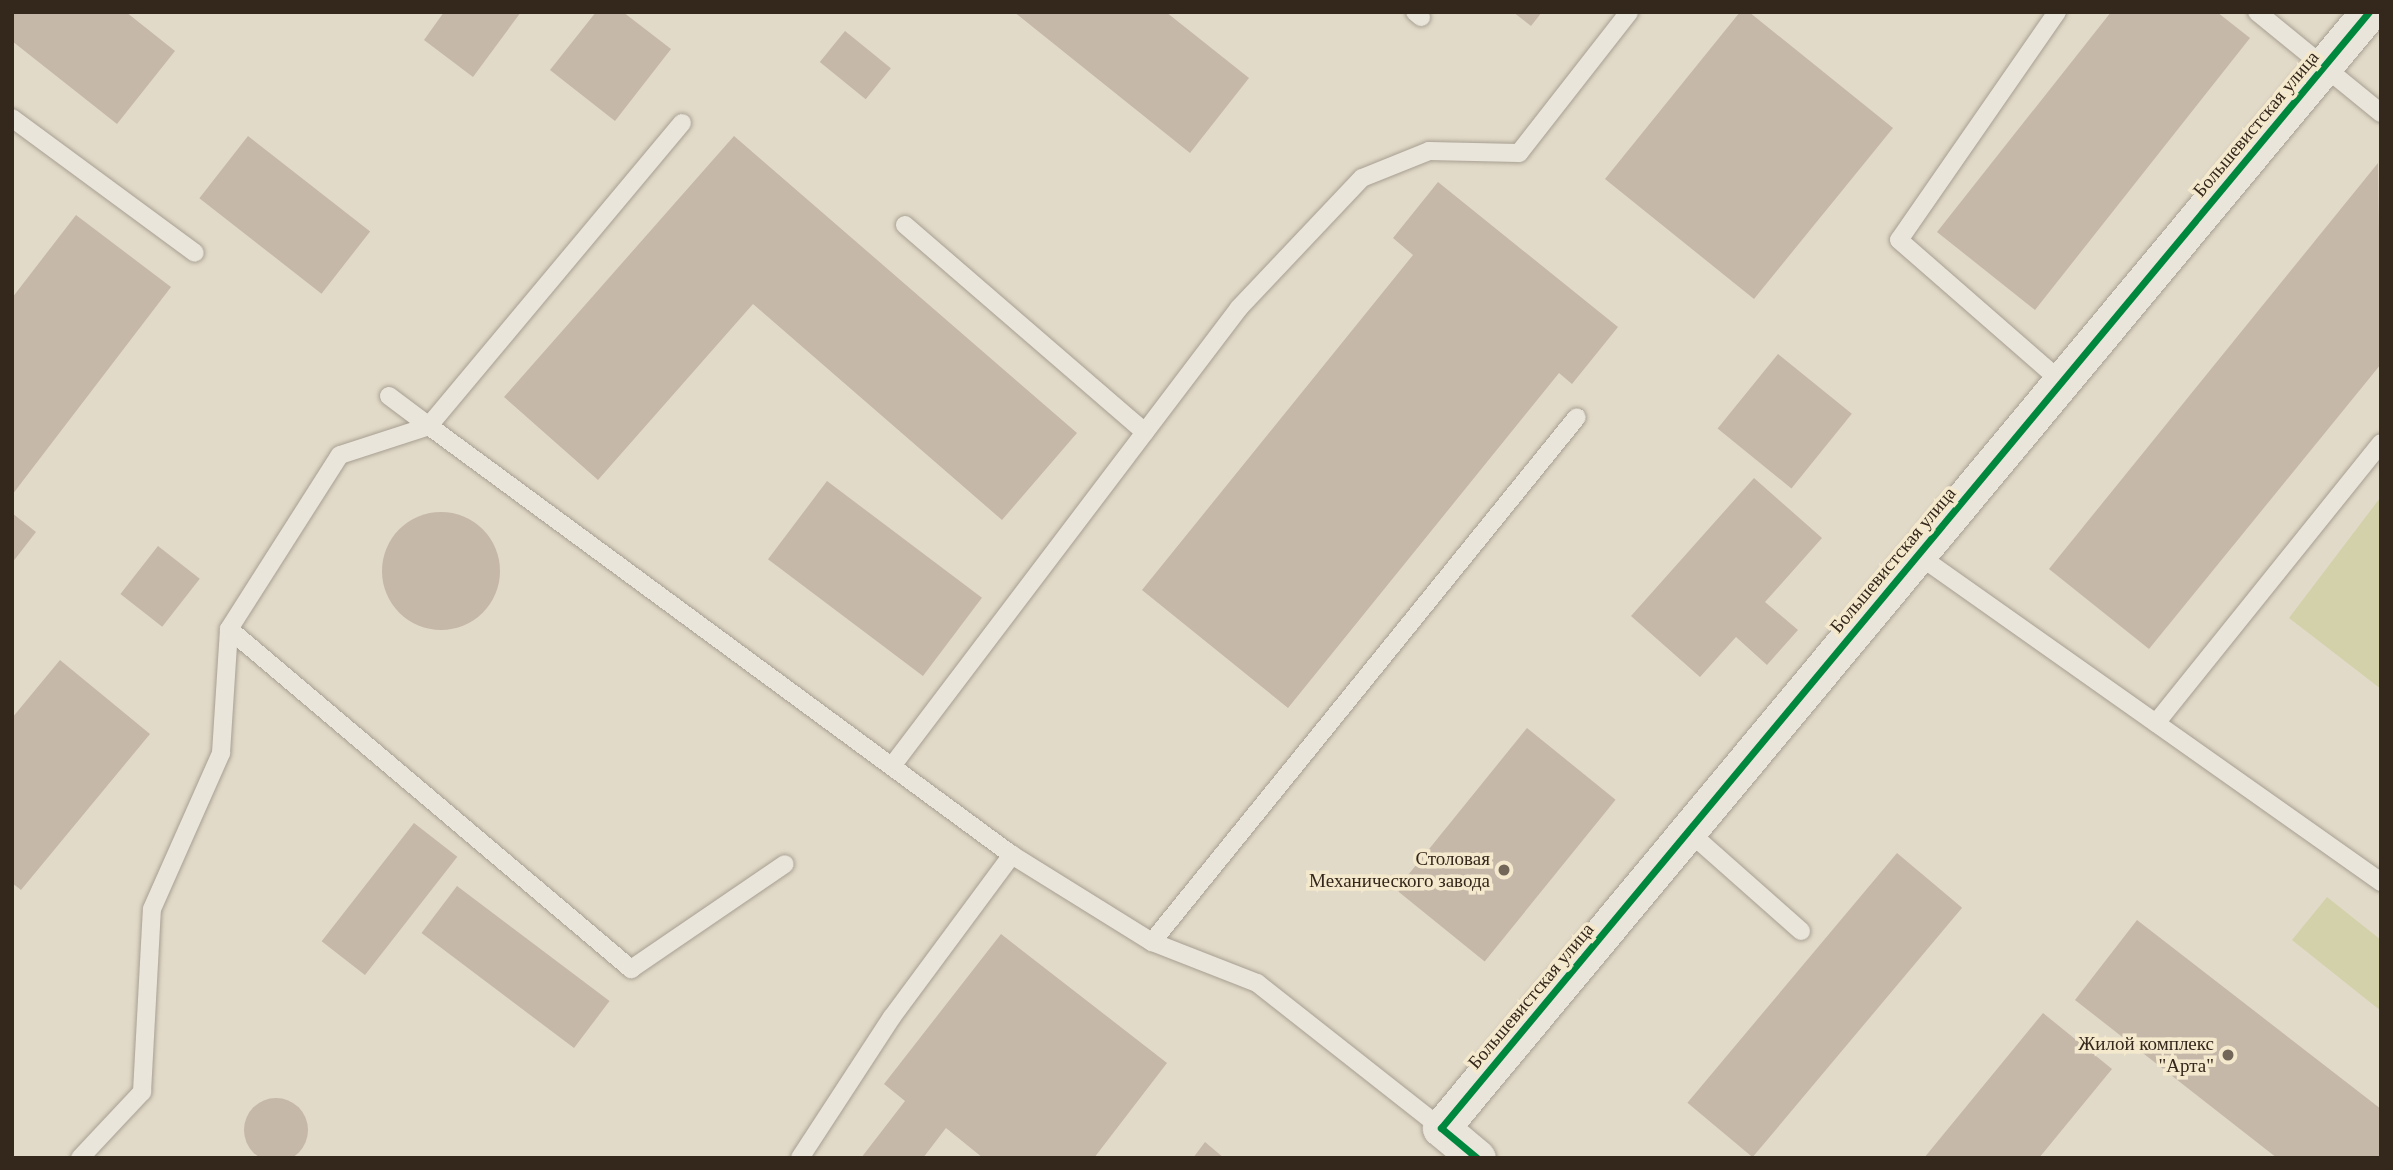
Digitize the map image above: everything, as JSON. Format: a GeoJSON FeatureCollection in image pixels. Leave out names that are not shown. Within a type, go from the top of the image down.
{"type":"FeatureCollection","features":[{"type":"Feature","properties":{"kind":"street","name":"Большевистская улица"},"geometry":{"type":"LineString","coordinates":[[1441,1128],[2369,12]]}},
{"type":"Feature","properties":{"kind":"street"},"geometry":{"type":"LineString","coordinates":[[1441,1128],[1477,1158]]}},
{"type":"Feature","properties":{"kind":"lane"},"geometry":{"type":"LineString","coordinates":[[892,766],[1239,308],[1362,178],[1429,152],[1519,153],[1629,12]]}},
{"type":"Feature","properties":{"kind":"lane"},"geometry":{"type":"LineString","coordinates":[[2057,12],[1899,240],[2062,382]]}},
{"type":"Feature","properties":{"kind":"lane"},"geometry":{"type":"LineString","coordinates":[[2257,12],[2381,113]]}},
{"type":"Feature","properties":{"kind":"lane"},"geometry":{"type":"LineString","coordinates":[[12,118],[195,253]]}},
{"type":"Feature","properties":{"kind":"lane"},"geometry":{"type":"LineString","coordinates":[[80,1158],[142,1092],[152,909],[221,753],[229,629],[340,455],[429,426],[682,123]]}},
{"type":"Feature","properties":{"kind":"lane"},"geometry":{"type":"LineString","coordinates":[[905,225],[1145,432]]}},
{"type":"Feature","properties":{"kind":"lane"},"geometry":{"type":"LineString","coordinates":[[389,396],[1013,855],[1152,942],[1257,983],[1441,1128]]}},
{"type":"Feature","properties":{"kind":"lane"},"geometry":{"type":"LineString","coordinates":[[1152,942],[1577,417]]}},
{"type":"Feature","properties":{"kind":"lane"},"geometry":{"type":"LineString","coordinates":[[2156,723],[2381,443]]}},
{"type":"Feature","properties":{"kind":"lane"},"geometry":{"type":"LineString","coordinates":[[1918,555],[2381,882]]}},
{"type":"Feature","properties":{"kind":"lane"},"geometry":{"type":"LineString","coordinates":[[229,629],[631,969],[785,864]]}},
{"type":"Feature","properties":{"kind":"lane"},"geometry":{"type":"LineString","coordinates":[[1688,831],[1801,930]]}},
{"type":"Feature","properties":{"kind":"lane"},"geometry":{"type":"LineString","coordinates":[[800,1158],[892,1017],[1013,855]]}},
{"type":"Feature","properties":{"kind":"green space"},"geometry":{"type":"Polygon","coordinates":[[[2381,499],[2381,689],[2289,618],[2381,499]]]}},
{"type":"Feature","properties":{"kind":"green space"},"geometry":{"type":"Polygon","coordinates":[[[2327,897],[2381,940],[2381,1011],[2292,940],[2327,897]]]}},
{"type":"Feature","properties":{"kind":"building"},"geometry":{"type":"Polygon","coordinates":[[[12,12],[126,12],[175,51],[117,124],[12,41],[12,12]]]}},
{"type":"Feature","properties":{"kind":"building"},"geometry":{"type":"Polygon","coordinates":[[[444,12],[521,12],[473,77],[424,40],[444,12]]]}},
{"type":"Feature","properties":{"kind":"building"},"geometry":{"type":"Polygon","coordinates":[[[596,12],[623,12],[671,49],[615,121],[550,70],[596,12]]]}},
{"type":"Feature","properties":{"kind":"building"},"geometry":{"type":"Polygon","coordinates":[[[1014,12],[1166,12],[1249,78],[1190,153],[1014,12]]]}},
{"type":"Feature","properties":{"kind":"building"},"geometry":{"type":"Polygon","coordinates":[[[1513,12],[1542,12],[1531,26],[1513,12]]]}},
{"type":"Feature","properties":{"kind":"building"},"geometry":{"type":"Polygon","coordinates":[[[1740,12],[1749,12],[1893,128],[1754,299],[1605,179],[1740,12]]]}},
{"type":"Feature","properties":{"kind":"building"},"geometry":{"type":"Polygon","coordinates":[[[2111,12],[2217,12],[2250,38],[2035,310],[1937,232],[2111,12]]]}},
{"type":"Feature","properties":{"kind":"building"},"geometry":{"type":"Polygon","coordinates":[[[845,31],[891,68],[866,99],[820,62],[845,31]]]}},
{"type":"Feature","properties":{"kind":"building"},"geometry":{"type":"Polygon","coordinates":[[[248,136],[370,231],[322,294],[199,198],[248,136]]]}},
{"type":"Feature","properties":{"kind":"building"},"geometry":{"type":"Polygon","coordinates":[[[734,136],[1077,433],[1002,520],[753,304],[598,480],[504,397],[734,136]]]}},
{"type":"Feature","properties":{"kind":"building"},"geometry":{"type":"Polygon","coordinates":[[[2378,163],[2381,364],[2149,649],[2049,569],[2378,163]]]}},
{"type":"Feature","properties":{"kind":"building"},"geometry":{"type":"Polygon","coordinates":[[[1438,182],[1618,327],[1572,384],[1559,373],[1288,708],[1142,590],[1413,255],[1393,238],[1438,182]]]}},
{"type":"Feature","properties":{"kind":"building"},"geometry":{"type":"Polygon","coordinates":[[[76,215],[171,287],[12,495],[12,298],[76,215]]]}},
{"type":"Feature","properties":{"kind":"building"},"geometry":{"type":"Polygon","coordinates":[[[1778,354],[1852,414],[1791,488],[1718,429],[1778,354]]]}},
{"type":"Feature","properties":{"kind":"building"},"geometry":{"type":"Polygon","coordinates":[[[1754,478],[1822,538],[1765,602],[1798,630],[1767,665],[1736,637],[1700,677],[1631,616],[1754,478]]]}},
{"type":"Feature","properties":{"kind":"building"},"geometry":{"type":"Polygon","coordinates":[[[827,481],[982,598],[923,676],[768,559],[827,481]]]}},
{"type":"Feature","properties":{"kind":"building"},"geometry":{"type":"Polygon","coordinates":[[[441,512],[464,516],[483,529],[496,548],[500,571],[496,594],[483,613],[464,626],[441,630],[418,626],[399,613],[386,594],[382,571],[386,548],[399,529],[418,516],[441,512]]]}},
{"type":"Feature","properties":{"kind":"building"},"geometry":{"type":"Polygon","coordinates":[[[12,513],[36,532],[12,563],[12,513]]]}},
{"type":"Feature","properties":{"kind":"building"},"geometry":{"type":"Polygon","coordinates":[[[158,546],[200,579],[162,627],[120,594],[158,546]]]}},
{"type":"Feature","properties":{"kind":"building"},"geometry":{"type":"Polygon","coordinates":[[[60,660],[150,734],[21,890],[12,883],[12,718],[60,660]]]}},
{"type":"Feature","properties":{"kind":"building"},"geometry":{"type":"Polygon","coordinates":[[[1527,728],[1616,800],[1485,961],[1396,890],[1527,728]]]}},
{"type":"Feature","properties":{"kind":"building"},"geometry":{"type":"Polygon","coordinates":[[[414,823],[457,857],[365,975],[322,941],[414,823]]]}},
{"type":"Feature","properties":{"kind":"building"},"geometry":{"type":"Polygon","coordinates":[[[1897,853],[1962,908],[1753,1157],[1687,1103],[1897,853]]]}},
{"type":"Feature","properties":{"kind":"building"},"geometry":{"type":"Polygon","coordinates":[[[457,886],[610,1001],[574,1048],[421,933],[457,886]]]}},
{"type":"Feature","properties":{"kind":"building","name":"Жилой комплекс \"Арта\""},"geometry":{"type":"Polygon","coordinates":[[[2137,920],[2381,1109],[2381,1158],[2277,1158],[2075,1000],[2137,920]]]}},
{"type":"Feature","properties":{"kind":"building"},"geometry":{"type":"Polygon","coordinates":[[[1001,934],[1167,1063],[1094,1158],[983,1158],[946,1128],[923,1158],[861,1158],[905,1101],[884,1084],[1001,934]]]}},
{"type":"Feature","properties":{"kind":"building"},"geometry":{"type":"Polygon","coordinates":[[[2043,1013],[2112,1069],[2039,1158],[1924,1158],[2043,1013]]]}},
{"type":"Feature","properties":{"kind":"building"},"geometry":{"type":"Polygon","coordinates":[[[270,1098],[282,1098],[299,1107],[306,1118],[306,1142],[299,1153],[282,1162],[270,1162],[258,1157],[249,1148],[244,1136],[244,1124],[249,1112],[258,1103],[270,1098]]]}},
{"type":"Feature","properties":{"kind":"building"},"geometry":{"type":"Polygon","coordinates":[[[1205,1142],[1224,1158],[1193,1158],[1205,1142]]]}},
{"type":"Feature","properties":{"kind":"cycle path"},"geometry":{"type":"LineString","coordinates":[[1477,1158],[1441,1128],[2369,12]]}},
{"type":"Feature","properties":{"kind":"place","name":"Столовая Механического завода"},"geometry":{"type":"Point","coordinates":[1504,870]}},
{"type":"Feature","properties":{"kind":"place","name":"Жилой комплекс \"Арта\""},"geometry":{"type":"Point","coordinates":[2228,1055]}}]}
